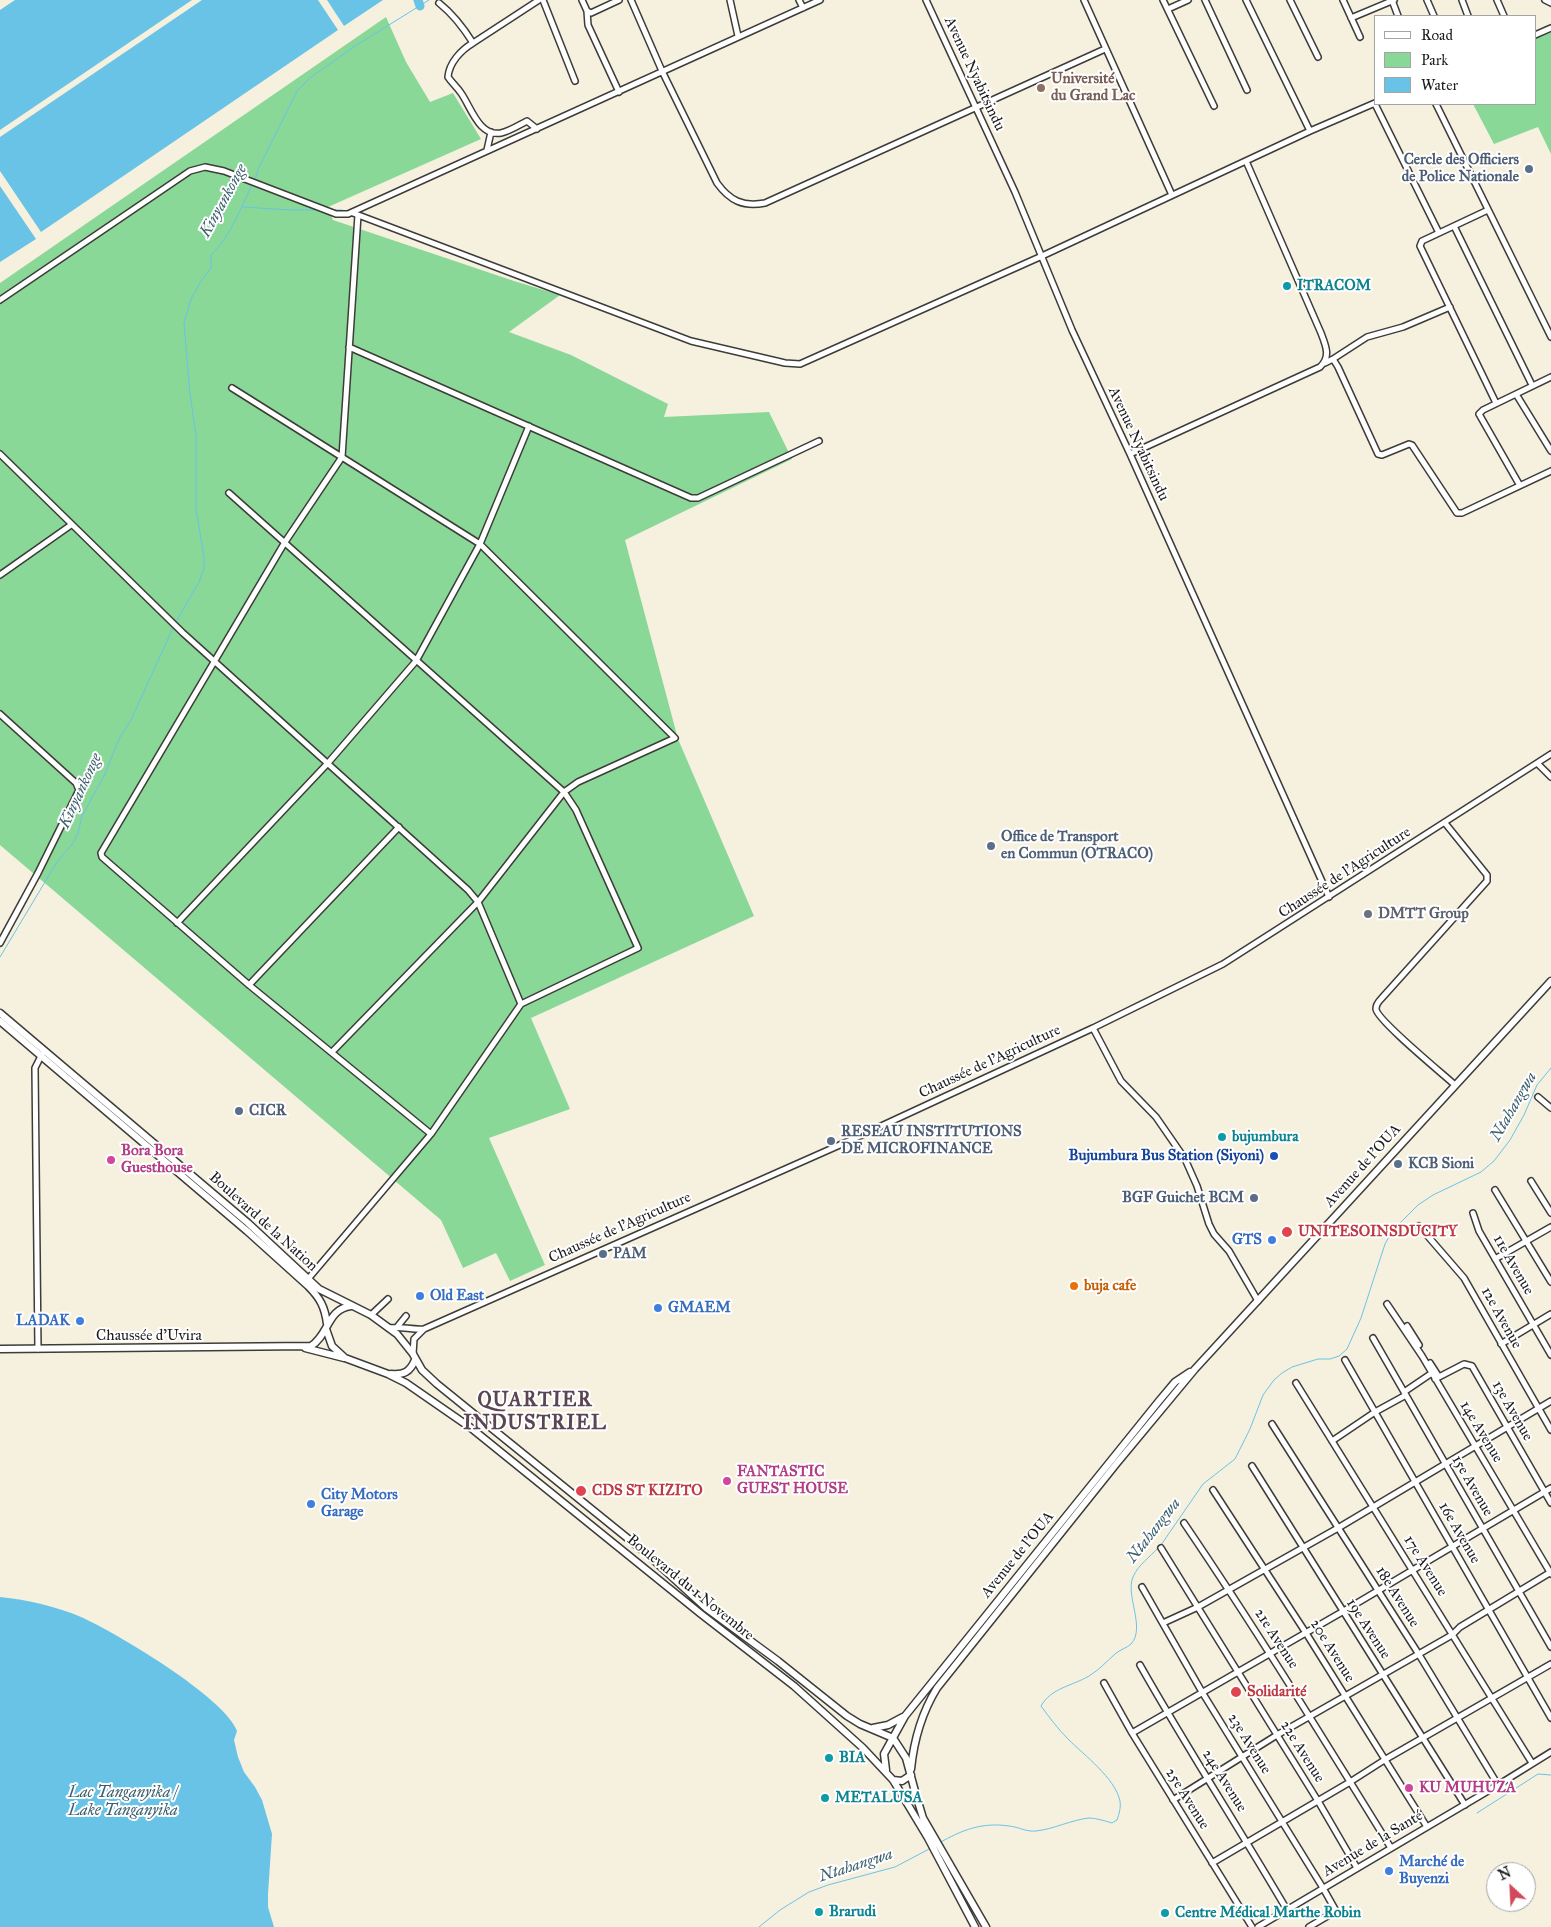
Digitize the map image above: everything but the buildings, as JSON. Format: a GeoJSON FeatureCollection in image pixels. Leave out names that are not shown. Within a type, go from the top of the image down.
{"type":"FeatureCollection","features":[{"type":"Feature","properties":{"kind":"main road","name":"Avenue de l'OUA"},"geometry":{"type":"LineString","coordinates":[[911,1775],[913,1751],[918,1728],[930,1699],[937,1688],[1162,1403],[1175,1382],[1195,1369],[1551,981]]}},
{"type":"Feature","properties":{"kind":"main road","name":"Boulevard de la Nation"},"geometry":{"type":"LineString","coordinates":[[0,1013],[42,1053]]}},
{"type":"Feature","properties":{"kind":"main road","name":"Boulevard de la Nation"},"geometry":{"type":"LineString","coordinates":[[0,1020],[42,1053],[309,1282],[325,1293],[352,1306]]}},
{"type":"Feature","properties":{"kind":"main road","name":"Boulevard de la Nation"},"geometry":{"type":"LineString","coordinates":[[309,1282],[324,1305],[327,1326]]}},
{"type":"Feature","properties":{"kind":"main road","name":"Boulevard du 1 Novembre"},"geometry":{"type":"LineString","coordinates":[[352,1306],[371,1315],[397,1334],[422,1370],[437,1384],[646,1554],[706,1608],[778,1661],[847,1716],[892,1738],[906,1758],[918,1803],[931,1837]]}},
{"type":"Feature","properties":{"kind":"main road"},"geometry":{"type":"LineString","coordinates":[[298,1346],[311,1346],[316,1343],[336,1312],[341,1308],[352,1306]]}},
{"type":"Feature","properties":{"kind":"main road"},"geometry":{"type":"LineString","coordinates":[[327,1326],[332,1346],[345,1358]]}},
{"type":"Feature","properties":{"kind":"main road","name":"Chaussée d'Uvira"},"geometry":{"type":"LineString","coordinates":[[0,1349],[298,1346]]}},
{"type":"Feature","properties":{"kind":"main road","name":"Boulevard du 1 Novembre"},"geometry":{"type":"LineString","coordinates":[[298,1346],[345,1358],[388,1374],[406,1383],[471,1428],[701,1614],[773,1669],[863,1748],[887,1772],[942,1856]]}},
{"type":"Feature","properties":{"kind":"main road"},"geometry":{"type":"LineString","coordinates":[[388,1374],[404,1374],[412,1366],[414,1357]]}},
{"type":"Feature","properties":{"kind":"main road","name":"Avenue de l'OUA"},"geometry":{"type":"LineString","coordinates":[[887,1772],[884,1754],[905,1716],[1162,1403]]}},
{"type":"Feature","properties":{"kind":"main road"},"geometry":{"type":"LineString","coordinates":[[556,1496],[564,1487]]}},
{"type":"Feature","properties":{"kind":"main road"},"geometry":{"type":"LineString","coordinates":[[773,1669],[778,1661]]}},
{"type":"Feature","properties":{"kind":"main road"},"geometry":{"type":"LineString","coordinates":[[870,1728],[888,1725],[905,1716]]}},
{"type":"Feature","properties":{"kind":"main road"},"geometry":{"type":"LineString","coordinates":[[892,1780],[902,1781],[911,1775]]}},
{"type":"Feature","properties":{"kind":"main road"},"geometry":{"type":"LineString","coordinates":[[942,1856],[976,1927]]}},
{"type":"Feature","properties":{"kind":"main road"},"geometry":{"type":"LineString","coordinates":[[942,1856],[986,1927]]}},
{"type":"Feature","properties":{"kind":"street"},"geometry":{"type":"LineString","coordinates":[[537,129],[527,122],[500,133],[491,132],[483,127],[448,77],[449,71],[458,56],[473,43],[541,0],[575,80]]}},
{"type":"Feature","properties":{"kind":"street"},"geometry":{"type":"LineString","coordinates":[[582,0],[588,25],[619,92]]}},
{"type":"Feature","properties":{"kind":"street"},"geometry":{"type":"LineString","coordinates":[[586,11],[591,13],[619,0]]}},
{"type":"Feature","properties":{"kind":"street"},"geometry":{"type":"LineString","coordinates":[[631,0],[662,71],[717,183],[729,197],[747,205],[765,203],[1105,49]]}},
{"type":"Feature","properties":{"kind":"street"},"geometry":{"type":"LineString","coordinates":[[730,0],[738,36]]}},
{"type":"Feature","properties":{"kind":"street"},"geometry":{"type":"LineString","coordinates":[[799,0],[803,8]]}},
{"type":"Feature","properties":{"kind":"street"},"geometry":{"type":"LineString","coordinates":[[356,214],[488,150],[820,0]]}},
{"type":"Feature","properties":{"kind":"street","name":"Avenue Nyabitsindu"},"geometry":{"type":"LineString","coordinates":[[926,0],[1042,256],[1072,330],[1130,454],[1329,897]]}},
{"type":"Feature","properties":{"kind":"street"},"geometry":{"type":"LineString","coordinates":[[1084,0],[1172,195]]}},
{"type":"Feature","properties":{"kind":"street"},"geometry":{"type":"LineString","coordinates":[[1163,0],[1214,106]]}},
{"type":"Feature","properties":{"kind":"street"},"geometry":{"type":"LineString","coordinates":[[1168,9],[1188,0]]}},
{"type":"Feature","properties":{"kind":"street"},"geometry":{"type":"LineString","coordinates":[[1205,0],[1247,90]]}},
{"type":"Feature","properties":{"kind":"street"},"geometry":{"type":"LineString","coordinates":[[1246,0],[1310,131]]}},
{"type":"Feature","properties":{"kind":"street"},"geometry":{"type":"LineString","coordinates":[[1290,0],[1318,57]]}},
{"type":"Feature","properties":{"kind":"street"},"geometry":{"type":"LineString","coordinates":[[1343,0],[1360,38]]}},
{"type":"Feature","properties":{"kind":"street"},"geometry":{"type":"LineString","coordinates":[[1351,18],[1392,0],[1398,15]]}},
{"type":"Feature","properties":{"kind":"street"},"geometry":{"type":"LineString","coordinates":[[1427,0],[1434,15]]}},
{"type":"Feature","properties":{"kind":"street"},"geometry":{"type":"LineString","coordinates":[[1462,0],[1468,15]]}},
{"type":"Feature","properties":{"kind":"street"},"geometry":{"type":"LineString","coordinates":[[1497,0],[1504,15]]}},
{"type":"Feature","properties":{"kind":"street"},"geometry":{"type":"LineString","coordinates":[[1545,0],[1551,3]]}},
{"type":"Feature","properties":{"kind":"street"},"geometry":{"type":"LineString","coordinates":[[439,3],[462,24],[473,43]]}},
{"type":"Feature","properties":{"kind":"street"},"geometry":{"type":"LineString","coordinates":[[1536,35],[1551,28]]}},
{"type":"Feature","properties":{"kind":"street"},"geometry":{"type":"LineString","coordinates":[[0,300],[190,171],[205,167],[216,168],[336,214],[356,214],[691,341],[785,363],[800,364],[1042,256],[1310,131],[1374,104]]}},
{"type":"Feature","properties":{"kind":"street"},"geometry":{"type":"LineString","coordinates":[[1375,105],[1439,233]]}},
{"type":"Feature","properties":{"kind":"street"},"geometry":{"type":"LineString","coordinates":[[1436,105],[1551,337]]}},
{"type":"Feature","properties":{"kind":"street"},"geometry":{"type":"LineString","coordinates":[[488,150],[491,132]]}},
{"type":"Feature","properties":{"kind":"street"},"geometry":{"type":"LineString","coordinates":[[1246,161],[1271,222],[1322,333],[1327,352],[1325,363]]}},
{"type":"Feature","properties":{"kind":"street"},"geometry":{"type":"LineString","coordinates":[[1488,210],[1422,241],[1420,246],[1496,404]]}},
{"type":"Feature","properties":{"kind":"street"},"geometry":{"type":"LineString","coordinates":[[356,214],[342,457],[285,542],[101,854],[102,857],[249,985],[431,1134]]}},
{"type":"Feature","properties":{"kind":"street"},"geometry":{"type":"LineString","coordinates":[[1454,226],[1532,385]]}},
{"type":"Feature","properties":{"kind":"street"},"geometry":{"type":"LineString","coordinates":[[1130,454],[1320,367],[1367,337],[1403,327],[1450,307]]}},
{"type":"Feature","properties":{"kind":"street"},"geometry":{"type":"LineString","coordinates":[[349,347],[695,499],[819,442]]}},
{"type":"Feature","properties":{"kind":"street"},"geometry":{"type":"LineString","coordinates":[[1333,359],[1378,454],[1382,455],[1409,444],[1412,445],[1456,512],[1462,513],[1551,471]]}},
{"type":"Feature","properties":{"kind":"street"},"geometry":{"type":"LineString","coordinates":[[1520,484],[1480,416],[1480,412],[1551,377]]}},
{"type":"Feature","properties":{"kind":"street"},"geometry":{"type":"LineString","coordinates":[[232,388],[480,544],[675,738],[578,782],[564,792],[478,902],[332,1052]]}},
{"type":"Feature","properties":{"kind":"street"},"geometry":{"type":"LineString","coordinates":[[1516,394],[1551,451]]}},
{"type":"Feature","properties":{"kind":"street"},"geometry":{"type":"LineString","coordinates":[[177,923],[328,763],[416,661],[480,544],[528,426]]}},
{"type":"Feature","properties":{"kind":"street"},"geometry":{"type":"LineString","coordinates":[[0,454],[71,525],[215,661],[468,890],[478,902],[521,1004]]}},
{"type":"Feature","properties":{"kind":"street"},"geometry":{"type":"LineString","coordinates":[[229,493],[564,792],[576,810],[638,948],[521,1004],[431,1134],[309,1282]]}},
{"type":"Feature","properties":{"kind":"street"},"geometry":{"type":"LineString","coordinates":[[0,575],[71,525]]}},
{"type":"Feature","properties":{"kind":"street"},"geometry":{"type":"LineString","coordinates":[[0,714],[76,783],[79,790],[38,873],[0,942]]}},
{"type":"Feature","properties":{"kind":"street","name":"Chaussée de l'Agriculture"},"geometry":{"type":"LineString","coordinates":[[389,1328],[424,1329],[851,1140],[1093,1028],[1223,964],[1551,754]]}},
{"type":"Feature","properties":{"kind":"street"},"geometry":{"type":"LineString","coordinates":[[1537,763],[1551,777]]}},
{"type":"Feature","properties":{"kind":"street"},"geometry":{"type":"LineString","coordinates":[[1445,823],[1487,875],[1488,881],[1381,999],[1376,1009],[1392,1029],[1455,1085]]}},
{"type":"Feature","properties":{"kind":"street"},"geometry":{"type":"LineString","coordinates":[[249,985],[398,827]]}},
{"type":"Feature","properties":{"kind":"street"},"geometry":{"type":"LineString","coordinates":[[1093,1028],[1121,1081],[1156,1117],[1185,1159],[1214,1234],[1229,1251],[1258,1301]]}},
{"type":"Feature","properties":{"kind":"street"},"geometry":{"type":"LineString","coordinates":[[38,1349],[35,1068],[42,1053]]}},
{"type":"Feature","properties":{"kind":"street"},"geometry":{"type":"LineString","coordinates":[[1538,1097],[1551,1108]]}},
{"type":"Feature","properties":{"kind":"street"},"geometry":{"type":"LineString","coordinates":[[1531,1180],[1551,1213]]}},
{"type":"Feature","properties":{"kind":"street"},"geometry":{"type":"LineString","coordinates":[[1494,1190],[1551,1282]]}},
{"type":"Feature","properties":{"kind":"street","name":"11e Avenue"},"geometry":{"type":"LineString","coordinates":[[1473,1213],[1477,1228],[1494,1259],[1551,1355]]}},
{"type":"Feature","properties":{"kind":"street","name":"12e Avenue"},"geometry":{"type":"LineString","coordinates":[[1419,1226],[1464,1278],[1551,1430]]}},
{"type":"Feature","properties":{"kind":"street"},"geometry":{"type":"LineString","coordinates":[[1494,1259],[1551,1227]]}},
{"type":"Feature","properties":{"kind":"street"},"geometry":{"type":"LineString","coordinates":[[371,1315],[388,1299]]}},
{"type":"Feature","properties":{"kind":"street","name":"14e Avenue"},"geometry":{"type":"LineString","coordinates":[[1388,1304],[1437,1378],[1474,1447],[1551,1573]]}},
{"type":"Feature","properties":{"kind":"street"},"geometry":{"type":"LineString","coordinates":[[1501,1344],[1551,1314]]}},
{"type":"Feature","properties":{"kind":"street"},"geometry":{"type":"LineString","coordinates":[[396,1327],[406,1316]]}},
{"type":"Feature","properties":{"kind":"street"},"geometry":{"type":"LineString","coordinates":[[1407,1326],[1437,1378]]}},
{"type":"Feature","properties":{"kind":"street"},"geometry":{"type":"LineString","coordinates":[[414,1357],[414,1339],[424,1329]]}},
{"type":"Feature","properties":{"kind":"street","name":"15e Avenue"},"geometry":{"type":"LineString","coordinates":[[1373,1338],[1551,1647]]}},
{"type":"Feature","properties":{"kind":"street","name":"16e Avenue"},"geometry":{"type":"LineString","coordinates":[[1345,1360],[1551,1718]]}},
{"type":"Feature","properties":{"kind":"street","name":"13e Avenue"},"geometry":{"type":"LineString","coordinates":[[1437,1378],[1464,1364],[1472,1366],[1506,1428],[1551,1503]]}},
{"type":"Feature","properties":{"kind":"street"},"geometry":{"type":"LineString","coordinates":[[1332,1441],[1405,1394],[1432,1373]]}},
{"type":"Feature","properties":{"kind":"street","name":"17e Avenue"},"geometry":{"type":"LineString","coordinates":[[1296,1383],[1532,1763]]}},
{"type":"Feature","properties":{"kind":"street"},"geometry":{"type":"LineString","coordinates":[[1162,1623],[1198,1608],[1338,1528],[1551,1400]]}},
{"type":"Feature","properties":{"kind":"street","name":"18e Avenue"},"geometry":{"type":"LineString","coordinates":[[1272,1424],[1418,1653],[1498,1785]]}},
{"type":"Feature","properties":{"kind":"street","name":"19e Avenue"},"geometry":{"type":"LineString","coordinates":[[1252,1466],[1464,1806]]}},
{"type":"Feature","properties":{"kind":"street"},"geometry":{"type":"LineString","coordinates":[[1132,1733],[1378,1591],[1551,1488]]}},
{"type":"Feature","properties":{"kind":"street","name":"20e Avenue"},"geometry":{"type":"LineString","coordinates":[[1213,1490],[1306,1633],[1427,1827]]}},
{"type":"Feature","properties":{"kind":"street","name":"21e Avenue"},"geometry":{"type":"LineString","coordinates":[[1184,1523],[1311,1717],[1391,1848]]}},
{"type":"Feature","properties":{"kind":"street","name":"22e Avenue"},"geometry":{"type":"LineString","coordinates":[[1162,1548],[1318,1801],[1357,1868]]}},
{"type":"Feature","properties":{"kind":"street"},"geometry":{"type":"LineString","coordinates":[[1173,1800],[1277,1735],[1452,1635],[1460,1627],[1551,1573]]}},
{"type":"Feature","properties":{"kind":"street","name":"23e Avenue"},"geometry":{"type":"LineString","coordinates":[[1142,1587],[1202,1692],[1336,1911],[1309,1927]]}},
{"type":"Feature","properties":{"kind":"street"},"geometry":{"type":"LineString","coordinates":[[1212,1863],[1421,1738],[1551,1664]]}},
{"type":"Feature","properties":{"kind":"street","name":"24e Avenue"},"geometry":{"type":"LineString","coordinates":[[1140,1665],[1167,1713],[1248,1843],[1287,1910]]}},
{"type":"Feature","properties":{"kind":"street","name":"25e Avenue"},"geometry":{"type":"LineString","coordinates":[[1104,1683],[1132,1733],[1252,1927]]}},
{"type":"Feature","properties":{"kind":"street","name":"Avenue de la Santé"},"geometry":{"type":"LineString","coordinates":[[1258,1927],[1464,1806],[1551,1752]]}},
{"type":"Feature","properties":{"kind":"green space"},"geometry":{"type":"Polygon","coordinates":[[[386,17],[406,62],[430,102],[453,93],[481,139],[328,207],[333,220],[560,295],[509,332],[571,355],[668,404],[664,417],[769,412],[792,459],[625,540],[678,739],[754,916],[531,1018],[570,1109],[489,1138],[545,1265],[510,1281],[496,1253],[463,1268],[441,1220],[0,845],[0,283],[386,17]]]}},
{"type":"Feature","properties":{"kind":"green space"},"geometry":{"type":"Polygon","coordinates":[[[1551,30],[1551,154],[1538,127],[1494,144],[1474,105],[1536,105],[1536,37],[1551,30]]]}},
{"type":"Feature","properties":{"kind":"water"},"geometry":{"type":"Polygon","coordinates":[[[15,0],[192,0],[0,130],[0,10],[15,0]]]}},
{"type":"Feature","properties":{"kind":"water"},"geometry":{"type":"Polygon","coordinates":[[[202,0],[318,0],[338,30],[41,232],[0,171],[0,137],[202,0]]]}},
{"type":"Feature","properties":{"kind":"water"},"geometry":{"type":"Polygon","coordinates":[[[327,0],[383,0],[344,26],[327,0]]]}},
{"type":"Feature","properties":{"kind":"water"},"geometry":{"type":"Polygon","coordinates":[[[0,186],[36,239],[0,262],[0,186]]]}},
{"type":"Feature","properties":{"kind":"water","name":"Lac Tanganyika / Lake Tanganyika"},"geometry":{"type":"Polygon","coordinates":[[[0,1597],[31,1602],[71,1613],[118,1636],[192,1684],[229,1717],[237,1731],[234,1740],[238,1757],[244,1772],[262,1800],[272,1834],[268,1907],[274,1927],[0,1927],[0,1597]]]}},
{"type":"Feature","properties":{"kind":"waterway","name":"Kinyankonge"},"geometry":{"type":"LineString","coordinates":[[418,0],[420,6]]}},
{"type":"Feature","properties":{"kind":"waterway","name":"Kinyankonge"},"geometry":{"type":"LineString","coordinates":[[255,180],[259,167],[297,91],[310,78],[352,48],[429,0]]}},
{"type":"Feature","properties":{"kind":"waterway","name":"Kinyankonge"},"geometry":{"type":"LineString","coordinates":[[177,620],[199,582],[204,568],[196,509],[196,435],[190,394],[184,323],[191,299],[211,268],[211,255],[230,230],[253,183]]}},
{"type":"Feature","properties":{"kind":"waterway"},"geometry":{"type":"LineString","coordinates":[[243,207],[318,210]]}},
{"type":"Feature","properties":{"kind":"waterway"},"geometry":{"type":"LineString","coordinates":[[332,210],[342,210]]}},
{"type":"Feature","properties":{"kind":"waterway","name":"Kinyankonge"},"geometry":{"type":"LineString","coordinates":[[0,957],[57,862],[73,843],[78,833],[82,816],[104,776],[120,737],[131,720],[173,628]]}},
{"type":"Feature","properties":{"kind":"waterway","name":"Ntahangwa"},"geometry":{"type":"LineString","coordinates":[[1161,1545],[1203,1484],[1235,1459],[1250,1429],[1263,1395],[1274,1380],[1292,1367],[1318,1359],[1330,1359],[1339,1356],[1347,1349],[1361,1318],[1385,1244],[1393,1230],[1418,1205],[1433,1195],[1481,1172],[1494,1161],[1510,1140],[1524,1115],[1537,1085],[1551,1068]]}},
{"type":"Feature","properties":{"kind":"waterway","name":"Ntahangwa"},"geometry":{"type":"LineString","coordinates":[[939,1843],[956,1834],[981,1826],[999,1825],[1036,1831],[1089,1818],[1112,1823],[1117,1820],[1120,1801],[1112,1784],[1106,1775],[1064,1735],[1041,1706],[1050,1695],[1089,1676],[1131,1644],[1137,1629],[1131,1584],[1135,1573],[1158,1548]]}},
{"type":"Feature","properties":{"kind":"waterway"},"geometry":{"type":"LineString","coordinates":[[1477,1813],[1538,1774],[1551,1775]]}},
{"type":"Feature","properties":{"kind":"waterway","name":"Ntahangwa"},"geometry":{"type":"LineString","coordinates":[[759,1927],[780,1910],[809,1892],[895,1867],[931,1848]]}},
{"type":"Feature","properties":{"kind":"place","name":"Université du Grand Lac"},"geometry":{"type":"Point","coordinates":[1041,88]}},
{"type":"Feature","properties":{"kind":"place","name":"Cercle des Officiers de Police Nationale"},"geometry":{"type":"Point","coordinates":[1529,169]}},
{"type":"Feature","properties":{"kind":"place","name":"ITRACOM"},"geometry":{"type":"Point","coordinates":[1287,286]}},
{"type":"Feature","properties":{"kind":"place","name":"Office de Transport en Commun (OTRACO)"},"geometry":{"type":"Point","coordinates":[991,846]}},
{"type":"Feature","properties":{"kind":"place","name":"DMTT Group"},"geometry":{"type":"Point","coordinates":[1368,914]}},
{"type":"Feature","properties":{"kind":"place","name":"CICR"},"geometry":{"type":"Point","coordinates":[239,1111]}},
{"type":"Feature","properties":{"kind":"place","name":"bujumbura"},"geometry":{"type":"Point","coordinates":[1222,1137]}},
{"type":"Feature","properties":{"kind":"place","name":"RESEAU INSTITUTIONS DE MICROFINANCE"},"geometry":{"type":"Point","coordinates":[831,1141]}},
{"type":"Feature","properties":{"kind":"place","name":"Bujumbura Bus Station (Siyoni)"},"geometry":{"type":"Point","coordinates":[1274,1156]}},
{"type":"Feature","properties":{"kind":"place","name":"Bora Bora Guesthouse"},"geometry":{"type":"Point","coordinates":[111,1160]}},
{"type":"Feature","properties":{"kind":"place","name":"KCB Sioni"},"geometry":{"type":"Point","coordinates":[1398,1164]}},
{"type":"Feature","properties":{"kind":"place","name":"BGF Guichet BCM"},"geometry":{"type":"Point","coordinates":[1254,1198]}},
{"type":"Feature","properties":{"kind":"place","name":"UNITESOINSDUCITY"},"geometry":{"type":"Point","coordinates":[1287,1232]}},
{"type":"Feature","properties":{"kind":"place","name":"GTS"},"geometry":{"type":"Point","coordinates":[1272,1240]}},
{"type":"Feature","properties":{"kind":"place","name":"PAM"},"geometry":{"type":"Point","coordinates":[603,1254]}},
{"type":"Feature","properties":{"kind":"place","name":"buja cafe"},"geometry":{"type":"Point","coordinates":[1074,1286]}},
{"type":"Feature","properties":{"kind":"place","name":"Old East"},"geometry":{"type":"Point","coordinates":[420,1296]}},
{"type":"Feature","properties":{"kind":"place","name":"GMAEM"},"geometry":{"type":"Point","coordinates":[658,1308]}},
{"type":"Feature","properties":{"kind":"place","name":"LADAK"},"geometry":{"type":"Point","coordinates":[80,1321]}},
{"type":"Feature","properties":{"kind":"place","name":"FANTASTIC GUEST HOUSE"},"geometry":{"type":"Point","coordinates":[727,1481]}},
{"type":"Feature","properties":{"kind":"place","name":"CDS ST KIZITO"},"geometry":{"type":"Point","coordinates":[581,1491]}},
{"type":"Feature","properties":{"kind":"place","name":"City Motors Garage"},"geometry":{"type":"Point","coordinates":[311,1504]}},
{"type":"Feature","properties":{"kind":"place","name":"Solidarité"},"geometry":{"type":"Point","coordinates":[1236,1692]}},
{"type":"Feature","properties":{"kind":"place","name":"BIA"},"geometry":{"type":"Point","coordinates":[829,1758]}},
{"type":"Feature","properties":{"kind":"place","name":"KU MUHUZA"},"geometry":{"type":"Point","coordinates":[1409,1788]}},
{"type":"Feature","properties":{"kind":"place","name":"METALUSA"},"geometry":{"type":"Point","coordinates":[825,1798]}},
{"type":"Feature","properties":{"kind":"place","name":"Marché de Buyenzi"},"geometry":{"type":"Point","coordinates":[1389,1871]}},
{"type":"Feature","properties":{"kind":"place","name":"Brarudi"},"geometry":{"type":"Point","coordinates":[819,1912]}},
{"type":"Feature","properties":{"kind":"place","name":"Centre Médical Marthe Robin"},"geometry":{"type":"Point","coordinates":[1165,1913]}},
{"type":"Feature","properties":{"kind":"district","name":"QUARTIER INDUSTRIEL"},"geometry":{"type":"Point","coordinates":[535,1412]}}]}
